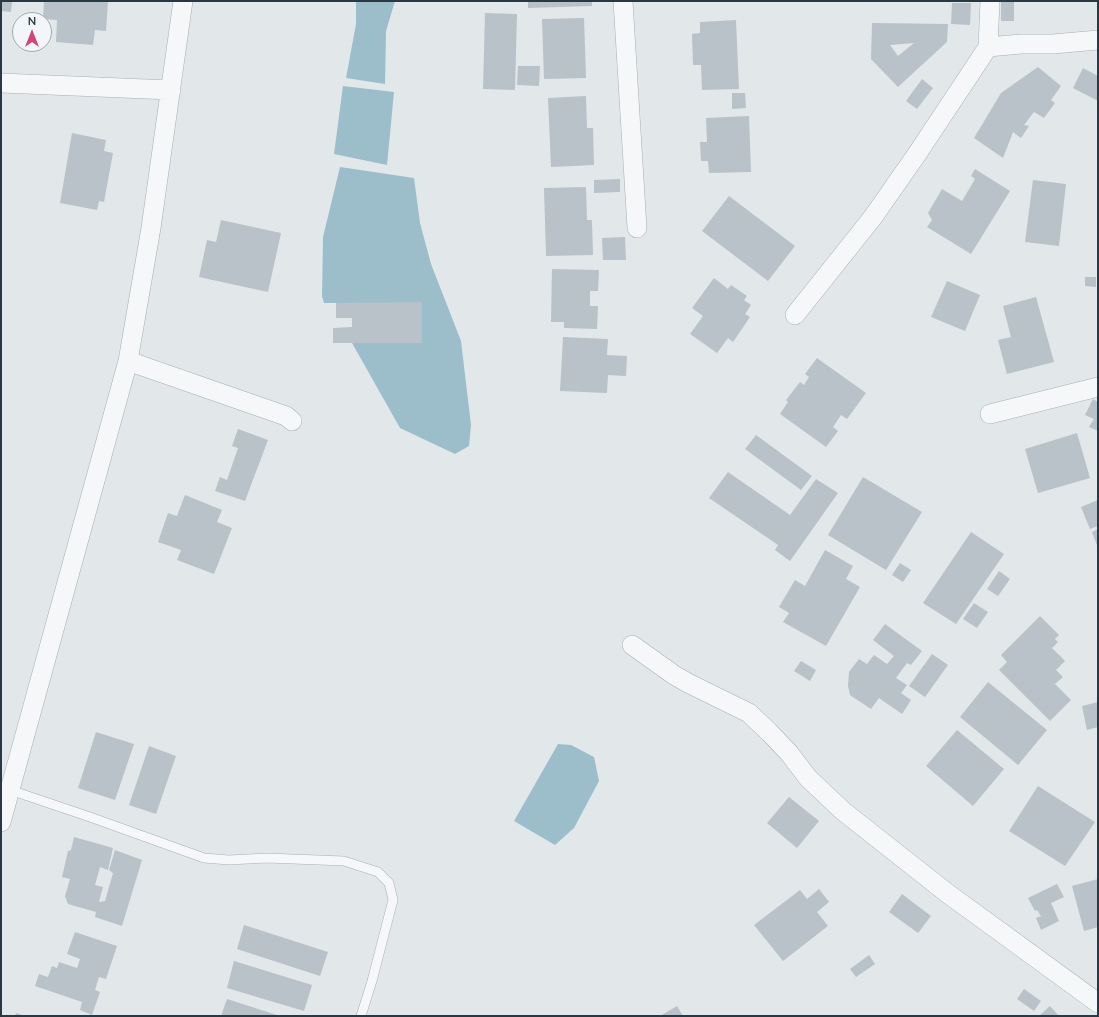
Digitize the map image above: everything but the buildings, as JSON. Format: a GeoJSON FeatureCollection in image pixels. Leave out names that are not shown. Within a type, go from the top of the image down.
{"type":"FeatureCollection","features":[{"type":"Feature","properties":{"kind":"street"},"geometry":{"type":"LineString","coordinates":[[1,822],[128,361],[151,228],[183,1]]}},
{"type":"Feature","properties":{"kind":"street"},"geometry":{"type":"LineString","coordinates":[[623,1],[637,228]]}},
{"type":"Feature","properties":{"kind":"street"},"geometry":{"type":"LineString","coordinates":[[795,315],[873,217],[918,154],[988,47],[990,1]]}},
{"type":"Feature","properties":{"kind":"street"},"geometry":{"type":"LineString","coordinates":[[988,47],[1098,40]]}},
{"type":"Feature","properties":{"kind":"street"},"geometry":{"type":"LineString","coordinates":[[1,82],[171,90]]}},
{"type":"Feature","properties":{"kind":"street"},"geometry":{"type":"LineString","coordinates":[[128,361],[286,416],[292,421]]}},
{"type":"Feature","properties":{"kind":"street"},"geometry":{"type":"LineString","coordinates":[[990,414],[1098,386]]}},
{"type":"Feature","properties":{"kind":"street"},"geometry":{"type":"LineString","coordinates":[[632,645],[674,675],[749,713],[789,753],[808,778],[843,811],[947,893],[1098,1003]]}},
{"type":"Feature","properties":{"kind":"lane"},"geometry":{"type":"LineString","coordinates":[[10,790],[204,858],[229,860],[267,858],[344,861],[378,872],[389,883],[393,900],[372,981],[361,1016]]}},
{"type":"Feature","properties":{"kind":"water"},"geometry":{"type":"Polygon","coordinates":[[[356,1],[395,1],[386,31],[385,84],[346,78],[356,24],[356,1]]]}},
{"type":"Feature","properties":{"kind":"water"},"geometry":{"type":"Polygon","coordinates":[[[343,86],[394,92],[387,165],[334,154],[343,86]]]}},
{"type":"Feature","properties":{"kind":"water"},"geometry":{"type":"Polygon","coordinates":[[[340,167],[414,178],[420,223],[431,264],[461,341],[471,425],[469,446],[455,454],[400,428],[352,343],[422,343],[336,303],[324,303],[322,296],[323,237],[340,167]]]}},
{"type":"Feature","properties":{"kind":"water"},"geometry":{"type":"Polygon","coordinates":[[[558,744],[571,745],[594,757],[599,781],[574,828],[555,845],[514,821],[558,744]]]}}]}
